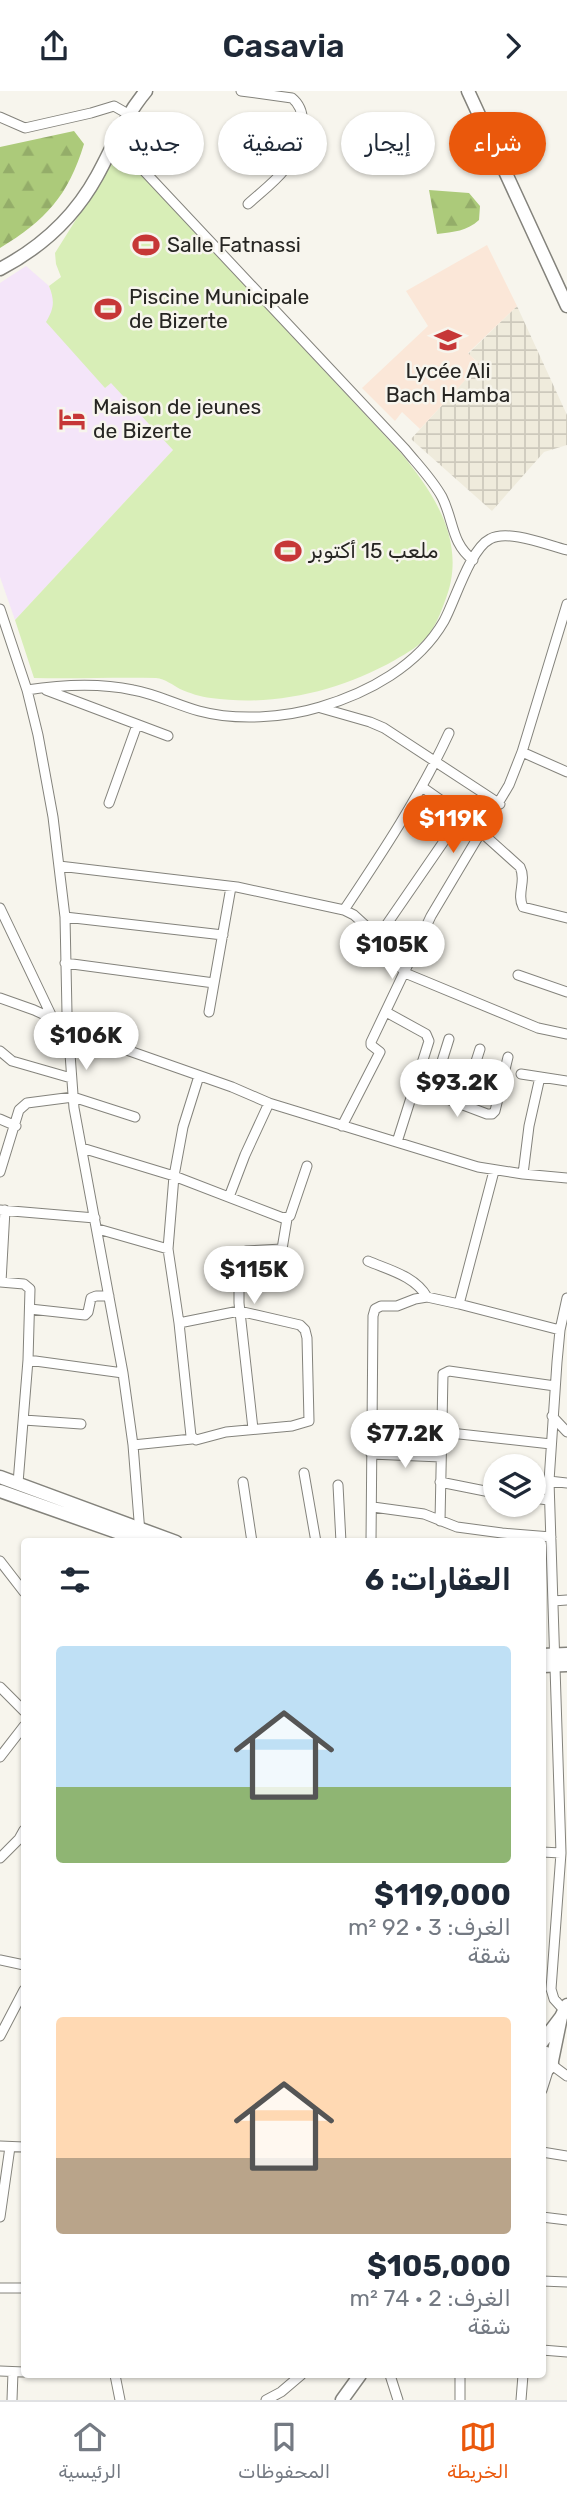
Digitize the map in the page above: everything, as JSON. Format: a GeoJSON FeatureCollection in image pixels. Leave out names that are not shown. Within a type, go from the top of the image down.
{"type":"FeatureCollection","features":[{"type":"Feature","properties":{"kind":"street"},"geometry":{"type":"LineString","coordinates":[[130,112],[146,91]]}},
{"type":"Feature","properties":{"kind":"street"},"geometry":{"type":"LineString","coordinates":[[241,91],[292,98],[300,107],[303,119],[303,129],[285,169],[248,204]]}},
{"type":"Feature","properties":{"kind":"street"},"geometry":{"type":"LineString","coordinates":[[468,91],[567,306]]}},
{"type":"Feature","properties":{"kind":"street"},"geometry":{"type":"LineString","coordinates":[[0,117],[25,128],[114,106],[124,112]]}},
{"type":"Feature","properties":{"kind":"street"},"geometry":{"type":"LineString","coordinates":[[0,269],[35,248],[69,218],[104,161]]}},
{"type":"Feature","properties":{"kind":"street"},"geometry":{"type":"LineString","coordinates":[[148,175],[405,449],[442,498],[457,544],[472,560]]}},
{"type":"Feature","properties":{"kind":"street"},"geometry":{"type":"LineString","coordinates":[[27,690],[120,688],[202,712],[227,715],[270,715],[320,708],[390,677],[418,655],[435,636],[445,619],[482,544],[500,535],[567,550]]}},
{"type":"Feature","properties":{"kind":"street"},"geometry":{"type":"LineString","coordinates":[[342,1126],[380,1052],[371,1042],[431,916],[500,804],[523,752],[567,604]]}},
{"type":"Feature","properties":{"kind":"street"},"geometry":{"type":"LineString","coordinates":[[0,609],[27,690],[46,775],[65,917],[71,1078],[123,1373],[133,1445],[141,1538]]}},
{"type":"Feature","properties":{"kind":"street"},"geometry":{"type":"LineString","coordinates":[[0,647],[12,644]]}},
{"type":"Feature","properties":{"kind":"street"},"geometry":{"type":"LineString","coordinates":[[40,688],[168,736]]}},
{"type":"Feature","properties":{"kind":"street"},"geometry":{"type":"LineString","coordinates":[[320,708],[383,728],[500,804]]}},
{"type":"Feature","properties":{"kind":"street"},"geometry":{"type":"LineString","coordinates":[[109,803],[137,725]]}},
{"type":"Feature","properties":{"kind":"street"},"geometry":{"type":"LineString","coordinates":[[344,911],[422,787],[449,733]]}},
{"type":"Feature","properties":{"kind":"street"},"geometry":{"type":"LineString","coordinates":[[523,752],[567,772]]}},
{"type":"Feature","properties":{"kind":"street"},"geometry":{"type":"LineString","coordinates":[[422,787],[462,815],[520,867],[524,879],[521,904],[525,908],[567,918]]}},
{"type":"Feature","properties":{"kind":"street"},"geometry":{"type":"LineString","coordinates":[[378,937],[462,815]]}},
{"type":"Feature","properties":{"kind":"street"},"geometry":{"type":"LineString","coordinates":[[59,866],[231,887],[344,911],[354,915],[378,937],[405,973],[538,1028],[567,1034]]}},
{"type":"Feature","properties":{"kind":"street"},"geometry":{"type":"LineString","coordinates":[[209,1013],[231,887]]}},
{"type":"Feature","properties":{"kind":"street"},"geometry":{"type":"LineString","coordinates":[[0,908],[53,1019]]}},
{"type":"Feature","properties":{"kind":"street"},"geometry":{"type":"LineString","coordinates":[[65,917],[223,935]]}},
{"type":"Feature","properties":{"kind":"street"},"geometry":{"type":"LineString","coordinates":[[0,933],[5,920]]}},
{"type":"Feature","properties":{"kind":"street"},"geometry":{"type":"LineString","coordinates":[[65,963],[214,983]]}},
{"type":"Feature","properties":{"kind":"street"},"geometry":{"type":"LineString","coordinates":[[519,975],[567,992]]}},
{"type":"Feature","properties":{"kind":"street"},"geometry":{"type":"LineString","coordinates":[[0,998],[269,1103],[494,1171],[567,1178]]}},
{"type":"Feature","properties":{"kind":"street"},"geometry":{"type":"LineString","coordinates":[[386,1012],[428,1037],[397,1142]]}},
{"type":"Feature","properties":{"kind":"street"},"geometry":{"type":"LineString","coordinates":[[432,1093],[449,1039]]}},
{"type":"Feature","properties":{"kind":"street"},"geometry":{"type":"LineString","coordinates":[[462,1105],[480,1049]]}},
{"type":"Feature","properties":{"kind":"street"},"geometry":{"type":"LineString","coordinates":[[0,1051],[12,1061],[71,1078]]}},
{"type":"Feature","properties":{"kind":"street"},"geometry":{"type":"LineString","coordinates":[[413,1086],[492,1114],[508,1057]]}},
{"type":"Feature","properties":{"kind":"street"},"geometry":{"type":"LineString","coordinates":[[521,1074],[567,1081]]}},
{"type":"Feature","properties":{"kind":"street"},"geometry":{"type":"LineString","coordinates":[[192,1439],[168,1249],[174,1176],[183,1128],[199,1076]]}},
{"type":"Feature","properties":{"kind":"street"},"geometry":{"type":"LineString","coordinates":[[523,1174],[529,1126],[540,1077]]}},
{"type":"Feature","properties":{"kind":"street"},"geometry":{"type":"LineString","coordinates":[[0,1172],[19,1110],[27,1103],[74,1097],[135,1117]]}},
{"type":"Feature","properties":{"kind":"street"},"geometry":{"type":"LineString","coordinates":[[229,1197],[245,1154],[269,1103]]}},
{"type":"Feature","properties":{"kind":"street"},"geometry":{"type":"LineString","coordinates":[[0,1119],[16,1126]]}},
{"type":"Feature","properties":{"kind":"street"},"geometry":{"type":"LineString","coordinates":[[82,1148],[174,1176],[287,1219]]}},
{"type":"Feature","properties":{"kind":"street"},"geometry":{"type":"LineString","coordinates":[[253,1429],[239,1311],[239,1254],[282,1249],[287,1219],[307,1165]]}},
{"type":"Feature","properties":{"kind":"street"},"geometry":{"type":"LineString","coordinates":[[458,1304],[494,1171]]}},
{"type":"Feature","properties":{"kind":"street"},"geometry":{"type":"LineString","coordinates":[[18,1483],[28,1360],[30,1289],[27,1285],[1,1282],[2,1210],[95,1218]]}},
{"type":"Feature","properties":{"kind":"street"},"geometry":{"type":"LineString","coordinates":[[98,1230],[168,1249]]}},
{"type":"Feature","properties":{"kind":"street"},"geometry":{"type":"LineString","coordinates":[[368,1261],[412,1280],[427,1297]]}},
{"type":"Feature","properties":{"kind":"street"},"geometry":{"type":"LineString","coordinates":[[30,1309],[85,1315],[91,1298],[109,1296]]}},
{"type":"Feature","properties":{"kind":"street"},"geometry":{"type":"LineString","coordinates":[[372,1538],[371,1454],[375,1309],[427,1297],[560,1330]]}},
{"type":"Feature","properties":{"kind":"street"},"geometry":{"type":"LineString","coordinates":[[567,1298],[560,1330],[563,1345],[555,1386],[548,1500],[551,1537],[547,1585],[553,1601],[561,1853],[547,1960],[552,1994],[564,2010],[563,2035],[549,2066],[567,2076]]}},
{"type":"Feature","properties":{"kind":"street"},"geometry":{"type":"LineString","coordinates":[[133,1445],[292,1426],[309,1421],[307,1338],[300,1325],[239,1311],[179,1323]]}},
{"type":"Feature","properties":{"kind":"street"},"geometry":{"type":"LineString","coordinates":[[28,1360],[123,1373]]}},
{"type":"Feature","properties":{"kind":"street"},"geometry":{"type":"LineString","coordinates":[[440,1521],[441,1378],[445,1372],[555,1386]]}},
{"type":"Feature","properties":{"kind":"street"},"geometry":{"type":"LineString","coordinates":[[554,1418],[567,1420]]}},
{"type":"Feature","properties":{"kind":"street"},"geometry":{"type":"LineString","coordinates":[[554,1418],[567,1432]]}},
{"type":"Feature","properties":{"kind":"street"},"geometry":{"type":"LineString","coordinates":[[23,1420],[81,1424]]}},
{"type":"Feature","properties":{"kind":"street"},"geometry":{"type":"LineString","coordinates":[[441,1432],[551,1444]]}},
{"type":"Feature","properties":{"kind":"street"},"geometry":{"type":"LineString","coordinates":[[371,1454],[440,1457]]}},
{"type":"Feature","properties":{"kind":"street"},"geometry":{"type":"LineString","coordinates":[[304,1473],[315,1538]]}},
{"type":"Feature","properties":{"kind":"street"},"geometry":{"type":"LineString","coordinates":[[0,1477],[141,1538]]}},
{"type":"Feature","properties":{"kind":"street"},"geometry":{"type":"LineString","coordinates":[[549,1481],[567,1483]]}},
{"type":"Feature","properties":{"kind":"street"},"geometry":{"type":"LineString","coordinates":[[243,1482],[251,1538]]}},
{"type":"Feature","properties":{"kind":"street"},"geometry":{"type":"LineString","coordinates":[[440,1482],[483,1491]]}},
{"type":"Feature","properties":{"kind":"street"},"geometry":{"type":"LineString","coordinates":[[338,1485],[341,1538]]}},
{"type":"Feature","properties":{"kind":"street"},"geometry":{"type":"LineString","coordinates":[[0,1491],[141,1538]]}},
{"type":"Feature","properties":{"kind":"street"},"geometry":{"type":"LineString","coordinates":[[373,1507],[424,1514],[457,1527],[551,1537]]}},
{"type":"Feature","properties":{"kind":"street"},"geometry":{"type":"LineString","coordinates":[[0,1561],[21,1588]]}},
{"type":"Feature","properties":{"kind":"street"},"geometry":{"type":"LineString","coordinates":[[553,1601],[567,1600]]}},
{"type":"Feature","properties":{"kind":"street"},"geometry":{"type":"LineString","coordinates":[[0,1687],[21,1708]]}},
{"type":"Feature","properties":{"kind":"street"},"geometry":{"type":"LineString","coordinates":[[0,1757],[21,1730]]}},
{"type":"Feature","properties":{"kind":"street"},"geometry":{"type":"LineString","coordinates":[[0,1858],[21,1835]]}},
{"type":"Feature","properties":{"kind":"street"},"geometry":{"type":"LineString","coordinates":[[546,1852],[561,1853]]}},
{"type":"Feature","properties":{"kind":"street"},"geometry":{"type":"LineString","coordinates":[[0,1961],[21,1964]]}},
{"type":"Feature","properties":{"kind":"street"},"geometry":{"type":"LineString","coordinates":[[0,2036],[21,1996]]}},
{"type":"Feature","properties":{"kind":"street"},"geometry":{"type":"LineString","coordinates":[[546,2036],[564,2010]]}},
{"type":"Feature","properties":{"kind":"street"},"geometry":{"type":"LineString","coordinates":[[0,2217],[5,2146]]}},
{"type":"Feature","properties":{"kind":"street"},"geometry":{"type":"LineString","coordinates":[[546,2153],[567,2156]]}},
{"type":"Feature","properties":{"kind":"street"},"geometry":{"type":"LineString","coordinates":[[546,2217],[567,2220]]}},
{"type":"Feature","properties":{"kind":"street"},"geometry":{"type":"LineString","coordinates":[[546,2280],[567,2282]]}},
{"type":"Feature","properties":{"kind":"street"},"geometry":{"type":"LineString","coordinates":[[0,2287],[21,2288]]}},
{"type":"Feature","properties":{"kind":"street"},"geometry":{"type":"LineString","coordinates":[[546,2350],[567,2352]]}},
{"type":"Feature","properties":{"kind":"street"},"geometry":{"type":"LineString","coordinates":[[0,2371],[21,2372]]}},
{"type":"Feature","properties":{"kind":"street"},"geometry":{"type":"LineString","coordinates":[[12,2400],[13,2372]]}},
{"type":"Feature","properties":{"kind":"street"},"geometry":{"type":"LineString","coordinates":[[116,2378],[120,2400]]}},
{"type":"Feature","properties":{"kind":"street"},"geometry":{"type":"LineString","coordinates":[[266,2400],[281,2392],[297,2378]]}},
{"type":"Feature","properties":{"kind":"street"},"geometry":{"type":"LineString","coordinates":[[342,2400],[358,2378]]}},
{"type":"Feature","properties":{"kind":"street"},"geometry":{"type":"LineString","coordinates":[[391,2378],[398,2400]]}},
{"type":"Feature","properties":{"kind":"street"},"geometry":{"type":"LineString","coordinates":[[460,2378],[460,2400]]}},
{"type":"Feature","properties":{"kind":"street"},"geometry":{"type":"LineString","coordinates":[[521,2400],[523,2378]]}},
{"type":"Feature","properties":{"kind":"shaded area","name":"Lycée Ali Bach Hamba"},"geometry":{"type":"Polygon","coordinates":[[[487,245],[517,306],[468,353],[478,363],[420,429],[402,412],[395,421],[362,388],[428,326],[406,291],[487,245]]]}},
{"type":"Feature","properties":{"kind":"shaded area","name":"Maison de jeunes de Bizerte"},"geometry":{"type":"Polygon","coordinates":[[[26,266],[49,286],[54,299],[53,311],[105,388],[111,382],[173,450],[15,620],[0,577],[0,283],[26,266]]]}},
{"type":"Feature","properties":{"kind":"shaded area"},"geometry":{"type":"Polygon","coordinates":[[[517,306],[567,415],[567,445],[544,452],[492,511],[411,439],[468,377],[478,362],[468,354],[517,306]]]}},
{"type":"Feature","properties":{"kind":"green space"},"geometry":{"type":"Polygon","coordinates":[[[74,131],[84,144],[63,192],[43,216],[0,248],[0,147],[74,131]]]}},
{"type":"Feature","properties":{"kind":"green space"},"geometry":{"type":"Polygon","coordinates":[[[104,175],[141,175],[400,452],[436,503],[450,540],[453,560],[451,580],[434,627],[422,642],[404,655],[352,680],[306,694],[282,698],[235,700],[203,697],[156,678],[34,678],[15,620],[173,450],[111,383],[105,388],[46,322],[53,305],[49,286],[61,277],[55,253],[104,175]]]}},
{"type":"Feature","properties":{"kind":"green space"},"geometry":{"type":"Polygon","coordinates":[[[429,190],[469,193],[480,206],[479,220],[465,229],[437,234],[429,190]]]}},
{"type":"Feature","properties":{"kind":"place","name":"Salle Fatnassi"},"geometry":{"type":"Point","coordinates":[146,245]}},
{"type":"Feature","properties":{"kind":"place","name":"Piscine Municipale de Bizerte"},"geometry":{"type":"Point","coordinates":[108,309]}},
{"type":"Feature","properties":{"kind":"place","name":"Lycée Ali Bach Hamba"},"geometry":{"type":"Point","coordinates":[448,340]}},
{"type":"Feature","properties":{"kind":"place","name":"Maison de jeunes de Bizerte"},"geometry":{"type":"Point","coordinates":[72,419]}},
{"type":"Feature","properties":{"kind":"place","name":"ملعب 15 أكتوبر"},"geometry":{"type":"Point","coordinates":[288,551]}}]}
